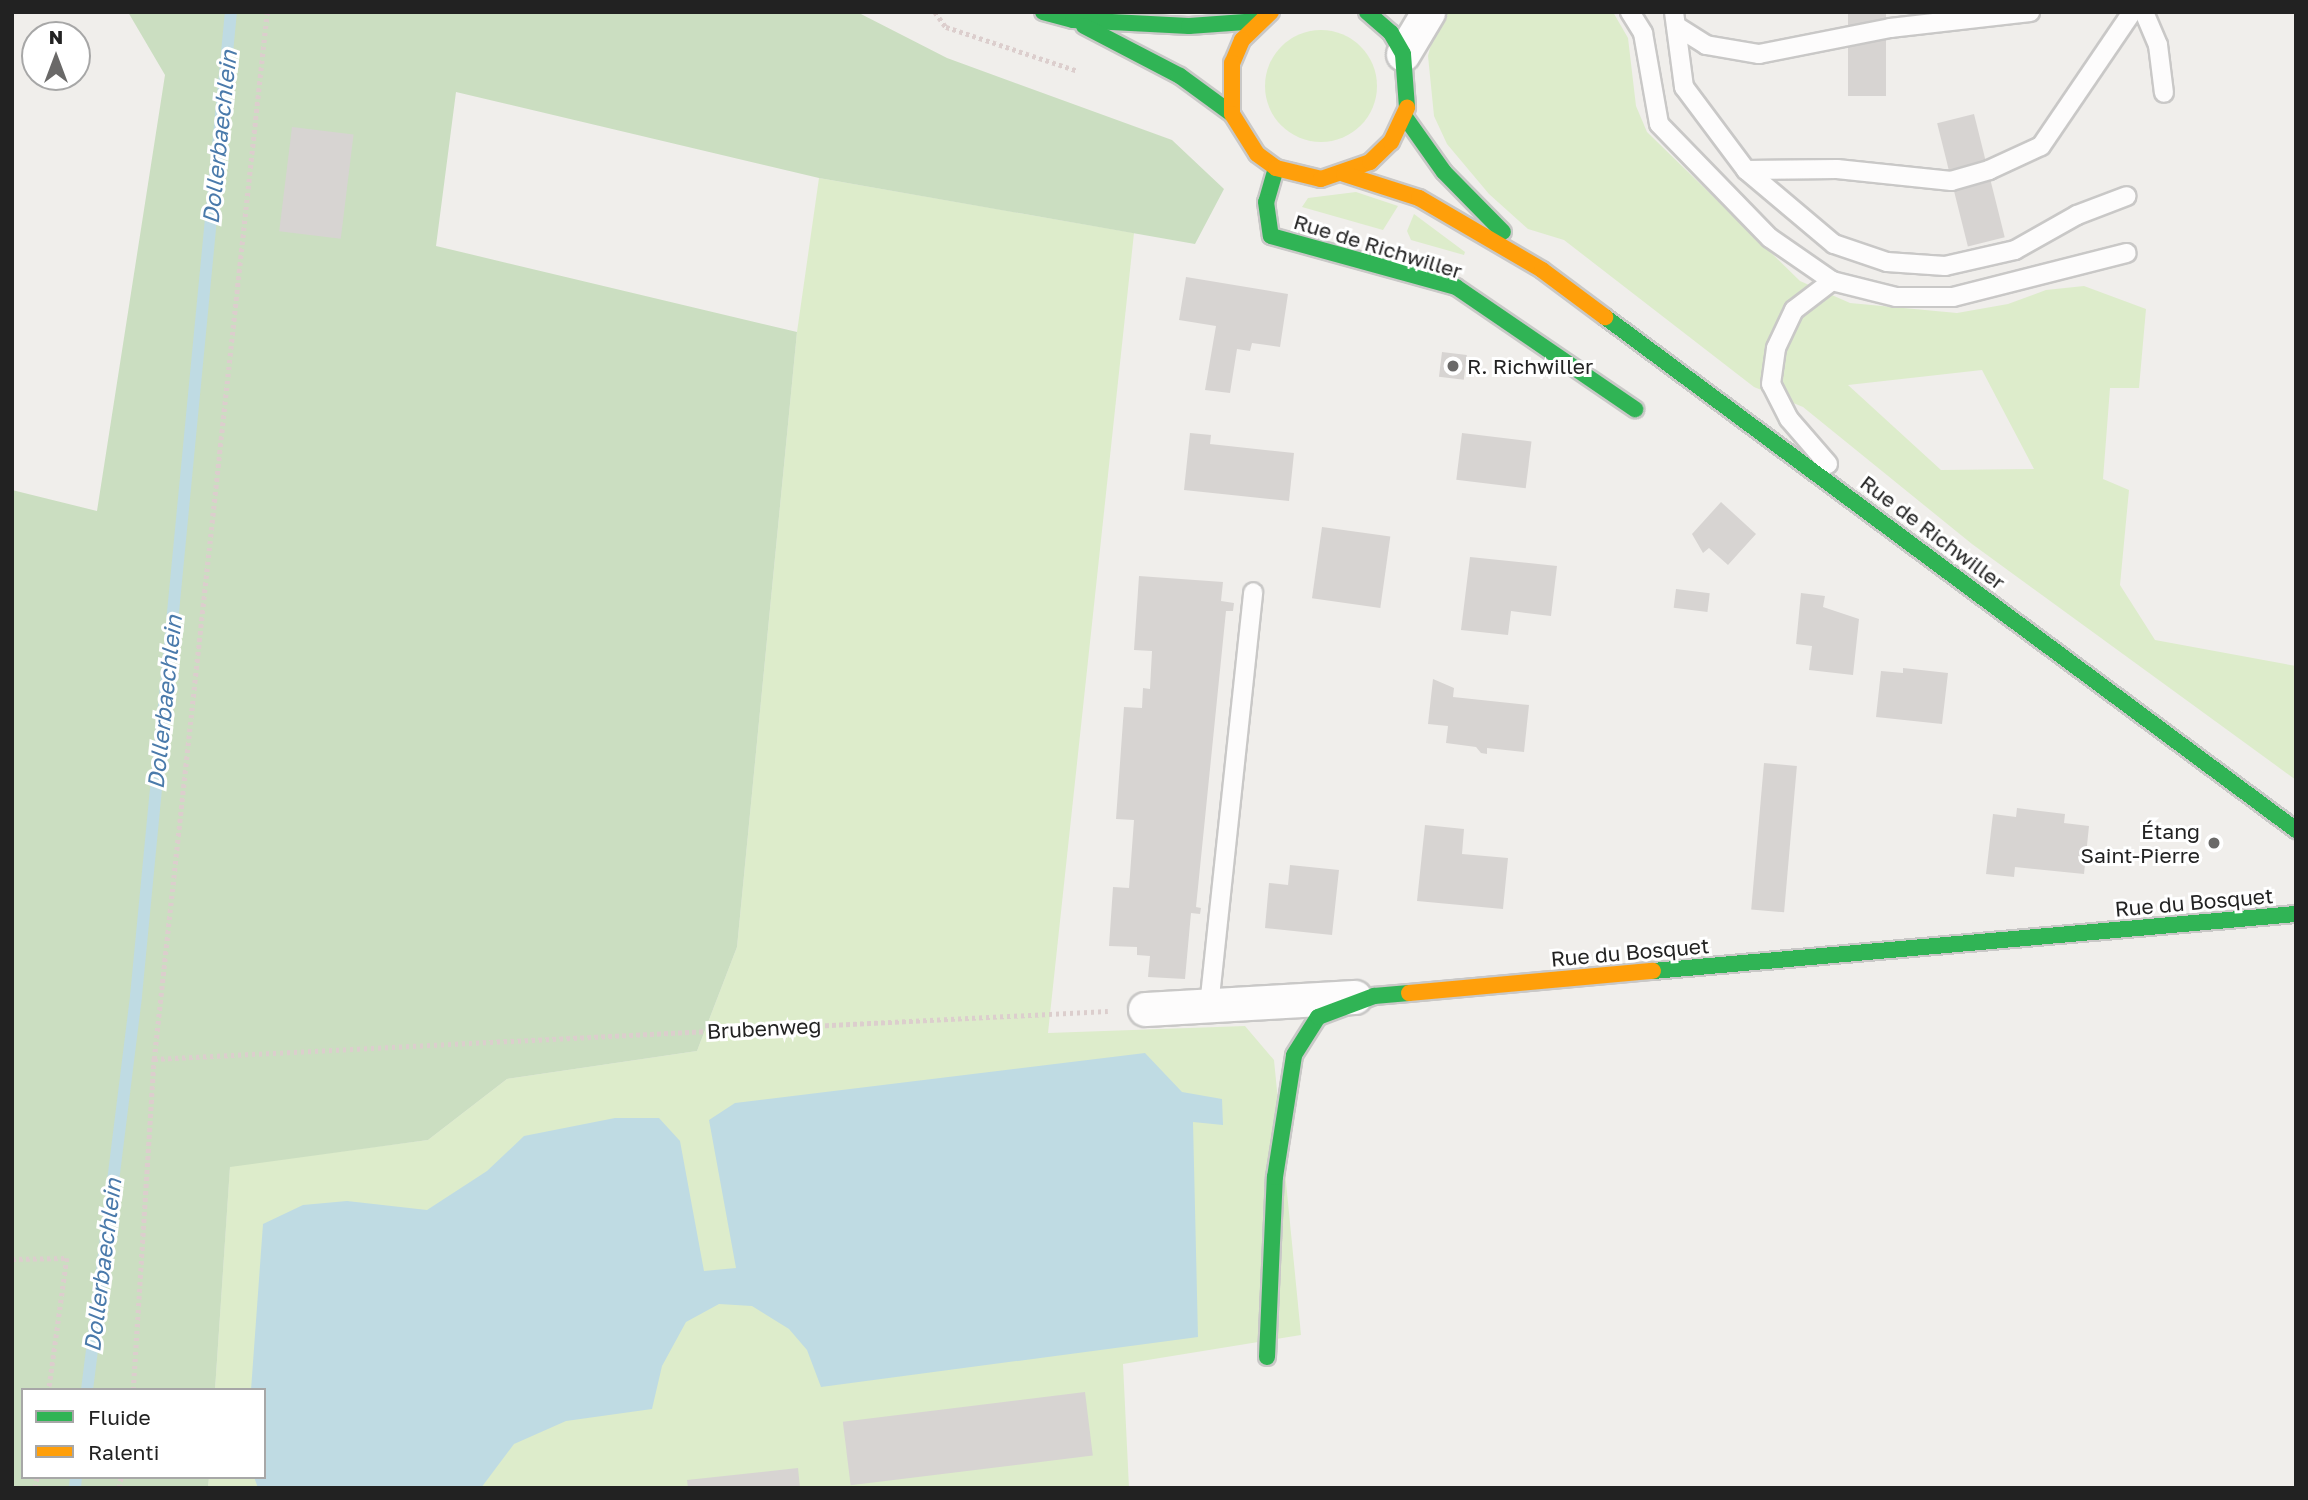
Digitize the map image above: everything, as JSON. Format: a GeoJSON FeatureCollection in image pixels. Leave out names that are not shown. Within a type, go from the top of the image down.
{"type":"FeatureCollection","features":[{"type":"Feature","properties":{"kind":"main road"},"geometry":{"type":"LineString","coordinates":[[1043,12],[1073,20],[1189,26],[1265,17]]}},
{"type":"Feature","properties":{"kind":"main road"},"geometry":{"type":"LineString","coordinates":[[1073,20],[1180,76],[1232,114],[1257,154],[1276,168],[1321,178],[1344,174],[1377,155],[1405,117],[1409,96],[1403,54],[1391,33],[1367,12]]}},
{"type":"Feature","properties":{"kind":"main road"},"geometry":{"type":"LineString","coordinates":[[1232,114],[1232,63],[1265,17]]}},
{"type":"Feature","properties":{"kind":"main road","name":"Rue de Richwiller"},"geometry":{"type":"LineString","coordinates":[[1405,117],[1444,172],[1542,271]]}},
{"type":"Feature","properties":{"kind":"main road","name":"Rue de Richwiller"},"geometry":{"type":"LineString","coordinates":[[1276,168],[1266,202],[1271,236],[1455,287],[1635,409]]}},
{"type":"Feature","properties":{"kind":"main road","name":"Rue de Richwiller"},"geometry":{"type":"LineString","coordinates":[[1344,174],[1419,198],[1542,271],[1868,509],[2296,830]]}},
{"type":"Feature","properties":{"kind":"main road","name":"Rue du Bosquet"},"geometry":{"type":"LineString","coordinates":[[1267,1357],[1275,1177],[1294,1055],[1318,1017],[1374,996],[2296,914]]}},
{"type":"Feature","properties":{"kind":"street"},"geometry":{"type":"LineString","coordinates":[[1403,54],[1427,12]]}},
{"type":"Feature","properties":{"kind":"street"},"geometry":{"type":"LineString","coordinates":[[1145,1009],[1374,996]]}},
{"type":"Feature","properties":{"kind":"lane"},"geometry":{"type":"LineString","coordinates":[[1630,12],[1643,33],[1659,124],[1770,237],[1832,281],[1896,297],[1953,297],[2127,253]]}},
{"type":"Feature","properties":{"kind":"lane"},"geometry":{"type":"LineString","coordinates":[[1675,19],[1706,46],[1759,54],[1890,28],[2030,12]]}},
{"type":"Feature","properties":{"kind":"lane"},"geometry":{"type":"LineString","coordinates":[[1746,170],[1837,169],[1951,181],[1989,170],[2042,146],[2132,12]]}},
{"type":"Feature","properties":{"kind":"lane"},"geometry":{"type":"LineString","coordinates":[[2144,12],[2158,46],[2164,93]]}},
{"type":"Feature","properties":{"kind":"lane"},"geometry":{"type":"LineString","coordinates":[[1675,19],[1685,87],[1746,170],[1834,244],[1886,262],[1945,266],[2015,250],[2077,215],[2127,196]]}},
{"type":"Feature","properties":{"kind":"lane"},"geometry":{"type":"LineString","coordinates":[[1832,281],[1794,310],[1776,348],[1771,384],[1788,419],[1868,509]]}},
{"type":"Feature","properties":{"kind":"lane"},"geometry":{"type":"LineString","coordinates":[[1209,1006],[1253,592]]}},
{"type":"Feature","properties":{"kind":"path"},"geometry":{"type":"LineString","coordinates":[[133,1388],[154,1059],[267,12]]}},
{"type":"Feature","properties":{"kind":"path"},"geometry":{"type":"LineString","coordinates":[[935,12],[946,27],[1087,74]]}},
{"type":"Feature","properties":{"kind":"path","name":"Brubenweg"},"geometry":{"type":"LineString","coordinates":[[154,1059],[1145,1009]]}},
{"type":"Feature","properties":{"kind":"path"},"geometry":{"type":"LineString","coordinates":[[12,1259],[67,1258],[49,1388]]}},
{"type":"Feature","properties":{"kind":"green space"},"geometry":{"type":"Polygon","coordinates":[[[128,12],[857,12],[947,58],[1172,140],[1224,189],[1195,244],[819,178],[456,92],[436,246],[797,332],[737,947],[697,1051],[507,1079],[428,1140],[230,1167],[215,1388],[21,1388],[21,1479],[209,1479],[208,1488],[12,1488],[12,490],[97,511],[165,75],[128,12]]]}},
{"type":"Feature","properties":{"kind":"green space"},"geometry":{"type":"Polygon","coordinates":[[[1447,12],[1613,12],[1628,38],[1636,106],[1647,132],[1800,281],[1850,303],[1957,313],[2008,304],[2046,290],[2084,286],[2146,309],[2139,388],[2110,388],[2103,479],[2129,490],[2120,585],[2155,640],[2296,666],[2296,780],[1972,544],[1803,407],[1754,387],[1564,240],[1528,229],[1489,194],[1447,144],[1434,116],[1428,56],[1437,21],[1447,12]],[[1982,370],[1848,385],[1941,470],[2034,469],[1982,370]]]}},
{"type":"Feature","properties":{"kind":"green space"},"geometry":{"type":"Polygon","coordinates":[[[1321,30],[1342,34],[1361,46],[1373,65],[1377,86],[1373,107],[1361,126],[1342,138],[1321,142],[1300,138],[1281,126],[1269,107],[1265,86],[1269,65],[1281,46],[1300,34],[1321,30]]]}},
{"type":"Feature","properties":{"kind":"green space"},"geometry":{"type":"Polygon","coordinates":[[[819,178],[1134,233],[1048,1033],[1245,1026],[1274,1060],[1301,1335],[1123,1364],[1129,1488],[208,1488],[209,1479],[266,1479],[266,1388],[215,1388],[230,1166],[428,1140],[507,1079],[697,1051],[737,947],[797,332],[819,178]]]}},
{"type":"Feature","properties":{"kind":"green space"},"geometry":{"type":"Polygon","coordinates":[[[1356,192],[1398,206],[1383,230],[1302,207],[1308,198],[1356,192]]]}},
{"type":"Feature","properties":{"kind":"green space"},"geometry":{"type":"Polygon","coordinates":[[[1414,214],[1465,252],[1464,255],[1411,240],[1407,231],[1414,214]]]}},
{"type":"Feature","properties":{"kind":"water"},"geometry":{"type":"Polygon","coordinates":[[[1145,1053],[1182,1092],[1222,1099],[1223,1125],[1193,1122],[1198,1337],[821,1387],[807,1350],[789,1329],[752,1306],[719,1304],[686,1322],[662,1366],[652,1409],[566,1421],[514,1444],[481,1488],[258,1488],[255,1479],[266,1479],[266,1388],[251,1388],[263,1224],[303,1205],[347,1201],[427,1210],[487,1171],[524,1136],[615,1118],[659,1118],[680,1141],[704,1271],[736,1268],[709,1120],[735,1103],[1145,1053]]]}},
{"type":"Feature","properties":{"kind":"building"},"geometry":{"type":"Polygon","coordinates":[[[1848,12],[1886,12],[1886,96],[1848,96],[1848,12]]]}},
{"type":"Feature","properties":{"kind":"building"},"geometry":{"type":"Polygon","coordinates":[[[1974,114],[2005,237],[1968,246],[1937,123],[1974,114]]]}},
{"type":"Feature","properties":{"kind":"building"},"geometry":{"type":"Polygon","coordinates":[[[292,127],[354,135],[341,239],[279,231],[292,127]]]}},
{"type":"Feature","properties":{"kind":"building"},"geometry":{"type":"Polygon","coordinates":[[[1186,277],[1288,294],[1280,347],[1252,343],[1250,351],[1237,349],[1230,393],[1205,390],[1216,326],[1179,320],[1186,277]]]}},
{"type":"Feature","properties":{"kind":"building","name":"R. Richwiller"},"geometry":{"type":"Polygon","coordinates":[[[1442,352],[1467,355],[1464,380],[1439,377],[1442,352]]]}},
{"type":"Feature","properties":{"kind":"building"},"geometry":{"type":"Polygon","coordinates":[[[1190,433],[1211,435],[1210,444],[1294,453],[1289,501],[1184,490],[1190,433]]]}},
{"type":"Feature","properties":{"kind":"building"},"geometry":{"type":"Polygon","coordinates":[[[1462,433],[1531,442],[1526,488],[1456,480],[1462,433]]]}},
{"type":"Feature","properties":{"kind":"building"},"geometry":{"type":"Polygon","coordinates":[[[1721,502],[1756,534],[1728,565],[1709,548],[1703,553],[1692,534],[1721,502]]]}},
{"type":"Feature","properties":{"kind":"building"},"geometry":{"type":"Polygon","coordinates":[[[1322,527],[1390,537],[1380,608],[1312,598],[1322,527]]]}},
{"type":"Feature","properties":{"kind":"building"},"geometry":{"type":"Polygon","coordinates":[[[1470,557],[1557,566],[1551,616],[1511,611],[1508,635],[1461,630],[1470,557]]]}},
{"type":"Feature","properties":{"kind":"building"},"geometry":{"type":"Polygon","coordinates":[[[1139,576],[1223,582],[1221,601],[1234,603],[1233,611],[1226,611],[1196,907],[1201,908],[1200,914],[1191,913],[1185,979],[1148,977],[1150,956],[1137,955],[1137,947],[1109,946],[1113,887],[1129,888],[1134,820],[1116,819],[1124,707],[1142,708],[1143,688],[1150,689],[1152,651],[1134,650],[1139,576]]]}},
{"type":"Feature","properties":{"kind":"building"},"geometry":{"type":"Polygon","coordinates":[[[1676,589],[1710,593],[1707,612],[1674,608],[1676,589]]]}},
{"type":"Feature","properties":{"kind":"building"},"geometry":{"type":"Polygon","coordinates":[[[1801,593],[1825,596],[1823,607],[1859,619],[1853,675],[1809,670],[1812,646],[1796,644],[1801,593]]]}},
{"type":"Feature","properties":{"kind":"building"},"geometry":{"type":"Polygon","coordinates":[[[1903,668],[1948,673],[1942,724],[1876,717],[1881,671],[1903,673],[1903,668]]]}},
{"type":"Feature","properties":{"kind":"building"},"geometry":{"type":"Polygon","coordinates":[[[1433,679],[1454,688],[1453,697],[1529,705],[1524,752],[1487,748],[1487,754],[1481,753],[1476,747],[1446,743],[1448,726],[1428,724],[1433,679]]]}},
{"type":"Feature","properties":{"kind":"building"},"geometry":{"type":"Polygon","coordinates":[[[1764,763],[1797,766],[1784,912],[1751,909],[1764,763]]]}},
{"type":"Feature","properties":{"kind":"building"},"geometry":{"type":"Polygon","coordinates":[[[2017,808],[2065,814],[2064,823],[2089,826],[2084,874],[2015,867],[2014,877],[1986,874],[1993,814],[2016,817],[2017,808]]]}},
{"type":"Feature","properties":{"kind":"building"},"geometry":{"type":"Polygon","coordinates":[[[1425,825],[1464,829],[1462,854],[1508,858],[1503,909],[1417,901],[1425,825]]]}},
{"type":"Feature","properties":{"kind":"building"},"geometry":{"type":"Polygon","coordinates":[[[1290,865],[1339,870],[1332,935],[1265,928],[1269,883],[1288,885],[1290,865]]]}},
{"type":"Feature","properties":{"kind":"building"},"geometry":{"type":"Polygon","coordinates":[[[1085,1392],[1093,1456],[851,1485],[843,1422],[1085,1392]]]}},
{"type":"Feature","properties":{"kind":"building"},"geometry":{"type":"Polygon","coordinates":[[[798,1468],[800,1488],[688,1488],[687,1480],[798,1468]]]}},
{"type":"Feature","properties":{"kind":"waterway","name":"Dollerbaechlein"},"geometry":{"type":"LineString","coordinates":[[87,1388],[136,996],[231,12]]}},
{"type":"Feature","properties":{"kind":"waterway","name":"Dollerbaechlein"},"geometry":{"type":"LineString","coordinates":[[75,1488],[76,1479]]}},
{"type":"Feature","properties":{"kind":"traffic: fast"},"geometry":{"type":"LineString","coordinates":[[1043,12],[1073,20],[1189,26],[1259,21]]}},
{"type":"Feature","properties":{"kind":"traffic: fast"},"geometry":{"type":"LineString","coordinates":[[1367,12],[1391,33],[1403,54],[1407,107]]}},
{"type":"Feature","properties":{"kind":"traffic: fast"},"geometry":{"type":"LineString","coordinates":[[1084,26],[1180,76],[1232,114]]}},
{"type":"Feature","properties":{"kind":"traffic: fast"},"geometry":{"type":"LineString","coordinates":[[1405,117],[1444,172],[1503,232]]}},
{"type":"Feature","properties":{"kind":"traffic: fast"},"geometry":{"type":"LineString","coordinates":[[1276,168],[1266,202],[1271,236],[1456,287],[1635,409]]}},
{"type":"Feature","properties":{"kind":"traffic: fast"},"geometry":{"type":"LineString","coordinates":[[1605,317],[2296,830]]}},
{"type":"Feature","properties":{"kind":"traffic: fast"},"geometry":{"type":"LineString","coordinates":[[1653,971],[2296,914]]}},
{"type":"Feature","properties":{"kind":"traffic: fast"},"geometry":{"type":"LineString","coordinates":[[1267,1357],[1275,1177],[1294,1055],[1318,1017],[1374,996],[1409,993]]}},
{"type":"Feature","properties":{"kind":"traffic: slow"},"geometry":{"type":"LineString","coordinates":[[1271,12],[1242,40],[1232,63],[1232,114],[1257,154],[1276,168],[1321,179],[1370,162],[1391,142],[1407,107]]}},
{"type":"Feature","properties":{"kind":"traffic: slow"},"geometry":{"type":"LineString","coordinates":[[1344,174],[1419,198],[1542,270],[1605,317]]}},
{"type":"Feature","properties":{"kind":"traffic: slow"},"geometry":{"type":"LineString","coordinates":[[1409,993],[1653,971]]}},
{"type":"Feature","properties":{"kind":"place","name":"R. Richwiller"},"geometry":{"type":"Point","coordinates":[1453,366]}},
{"type":"Feature","properties":{"kind":"place","name":"Étang Saint-Pierre"},"geometry":{"type":"Point","coordinates":[2214,843]}}]}
